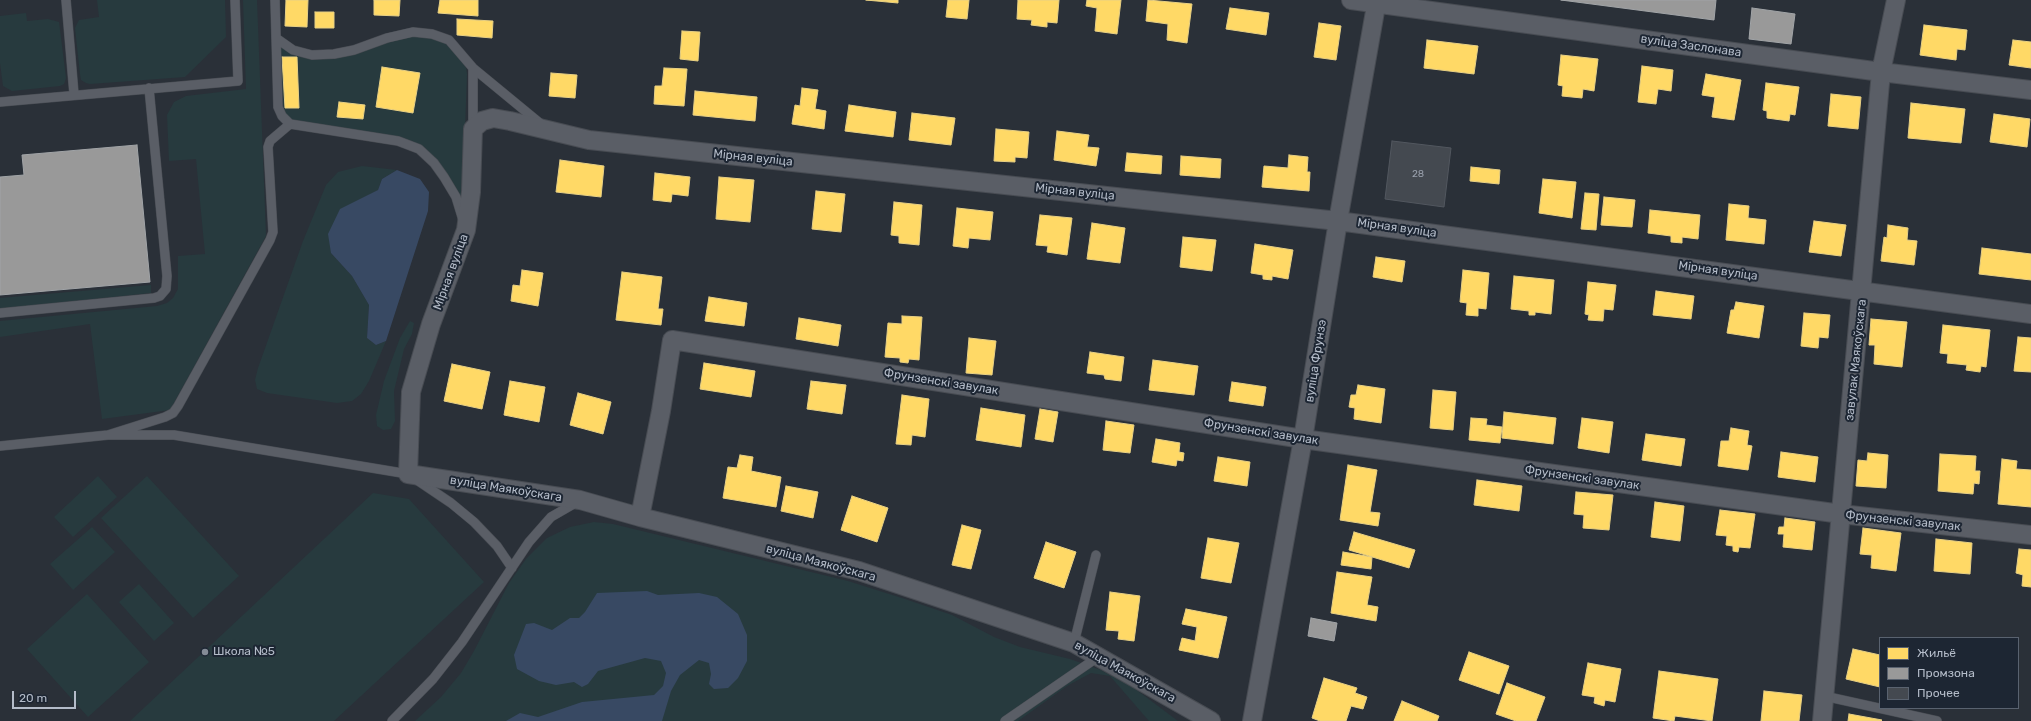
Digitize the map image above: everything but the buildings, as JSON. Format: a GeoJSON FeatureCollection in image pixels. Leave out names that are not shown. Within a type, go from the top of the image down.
{"type":"FeatureCollection","features":[{"type":"Feature","properties":{"kind":"street","name":"вуліца Заслонава"},"geometry":{"type":"LineString","coordinates":[[1352,0],[1377,2],[1881,72],[2031,90]]}},
{"type":"Feature","properties":{"kind":"street","name":"завулак Маякоўскага"},"geometry":{"type":"LineString","coordinates":[[1822,721],[1881,72],[1896,0]]}},
{"type":"Feature","properties":{"kind":"street","name":"вуліца Фрунзэ"},"geometry":{"type":"LineString","coordinates":[[1252,721],[1303,439],[1338,220],[1377,2]]}},
{"type":"Feature","properties":{"kind":"street","name":"Мірная вуліца"},"geometry":{"type":"LineString","coordinates":[[408,474],[411,392],[432,324],[466,230],[470,192],[473,129],[482,122],[493,118],[589,140],[1338,220],[2031,314]]}},
{"type":"Feature","properties":{"kind":"street","name":"Фрунзенскі завулак"},"geometry":{"type":"LineString","coordinates":[[640,517],[661,411],[672,340],[1303,439],[1840,514],[2031,535]]}},
{"type":"Feature","properties":{"kind":"street","name":"вуліца Маякоўскага"},"geometry":{"type":"LineString","coordinates":[[408,474],[580,500],[640,517],[859,572],[1074,643],[1211,721]]}},
{"type":"Feature","properties":{"kind":"lane"},"geometry":{"type":"LineString","coordinates":[[66,0],[74,94]]}},
{"type":"Feature","properties":{"kind":"lane"},"geometry":{"type":"LineString","coordinates":[[0,102],[74,94],[238,81],[236,0]]}},
{"type":"Feature","properties":{"kind":"lane"},"geometry":{"type":"LineString","coordinates":[[275,0],[278,107],[282,116],[290,124],[398,141],[419,149],[434,163],[456,197],[466,230]]}},
{"type":"Feature","properties":{"kind":"lane"},"geometry":{"type":"LineString","coordinates":[[276,38],[294,50],[312,55],[334,54],[354,50],[387,38],[413,32],[432,34],[450,40],[473,68],[549,130]]}},
{"type":"Feature","properties":{"kind":"lane"},"geometry":{"type":"LineString","coordinates":[[473,68],[473,129]]}},
{"type":"Feature","properties":{"kind":"lane"},"geometry":{"type":"LineString","coordinates":[[0,313],[154,298],[160,296],[166,289],[167,276],[149,88]]}},
{"type":"Feature","properties":{"kind":"lane"},"geometry":{"type":"LineString","coordinates":[[108,435],[165,417],[173,413],[178,406],[270,240],[273,232],[268,147],[270,141],[290,124]]}},
{"type":"Feature","properties":{"kind":"lane"},"geometry":{"type":"LineString","coordinates":[[0,446],[108,435],[174,435],[408,474],[450,502],[474,522],[497,546],[512,568]]}},
{"type":"Feature","properties":{"kind":"lane"},"geometry":{"type":"LineString","coordinates":[[392,721],[433,679],[462,642],[529,542],[551,517],[580,500]]}},
{"type":"Feature","properties":{"kind":"lane"},"geometry":{"type":"LineString","coordinates":[[1074,643],[1096,555]]}},
{"type":"Feature","properties":{"kind":"lane"},"geometry":{"type":"LineString","coordinates":[[1005,721],[1098,657]]}},
{"type":"Feature","properties":{"kind":"lane"},"geometry":{"type":"LineString","coordinates":[[1824,696],[1879,708]]}},
{"type":"Feature","properties":{"kind":"lane"},"geometry":{"type":"LineString","coordinates":[[1883,709],[1937,721]]}},
{"type":"Feature","properties":{"kind":"green space"},"geometry":{"type":"Polygon","coordinates":[[[97,0],[225,0],[226,37],[185,77],[90,84],[86,83],[81,80],[75,28],[79,20],[99,17],[97,0]]]}},
{"type":"Feature","properties":{"kind":"green space"},"geometry":{"type":"Polygon","coordinates":[[[243,0],[257,0],[266,236],[170,410],[102,419],[90,324],[0,337],[0,321],[157,306],[167,303],[173,298],[178,289],[178,256],[205,254],[196,159],[169,161],[167,115],[174,102],[186,96],[246,89],[243,0]]]}},
{"type":"Feature","properties":{"kind":"green space"},"geometry":{"type":"Polygon","coordinates":[[[26,13],[27,21],[48,19],[59,22],[66,78],[64,84],[60,86],[12,91],[3,86],[0,63],[0,16],[26,13]]]}},
{"type":"Feature","properties":{"kind":"green space"},"geometry":{"type":"Polygon","coordinates":[[[432,34],[464,56],[467,74],[461,211],[456,197],[419,149],[290,124],[282,116],[276,38],[293,50],[334,54],[387,38],[432,34]]]}},
{"type":"Feature","properties":{"kind":"green space"},"geometry":{"type":"Polygon","coordinates":[[[362,166],[397,170],[382,179],[378,190],[360,200],[331,253],[352,276],[369,305],[367,338],[376,345],[386,341],[369,381],[361,394],[352,401],[337,403],[267,393],[257,389],[255,380],[258,368],[303,241],[326,185],[338,172],[362,166]]]}},
{"type":"Feature","properties":{"kind":"green space"},"geometry":{"type":"Polygon","coordinates":[[[151,285],[151,293],[0,309],[0,298],[151,285]]]}},
{"type":"Feature","properties":{"kind":"green space"},"geometry":{"type":"Polygon","coordinates":[[[410,321],[414,323],[412,334],[404,349],[394,391],[395,421],[391,429],[383,430],[377,426],[376,415],[384,381],[400,338],[410,321]]]}},
{"type":"Feature","properties":{"kind":"green space"},"geometry":{"type":"Polygon","coordinates":[[[98,476],[117,497],[73,537],[54,517],[98,476]]]}},
{"type":"Feature","properties":{"kind":"green space"},"geometry":{"type":"Polygon","coordinates":[[[147,476],[239,576],[193,618],[101,518],[147,476]]]}},
{"type":"Feature","properties":{"kind":"green space"},"geometry":{"type":"Polygon","coordinates":[[[373,493],[409,499],[484,582],[334,721],[130,721],[373,493]]]}},
{"type":"Feature","properties":{"kind":"green space"},"geometry":{"type":"Polygon","coordinates":[[[594,522],[613,524],[848,581],[952,615],[994,637],[1020,647],[1070,659],[1101,670],[1134,688],[1178,721],[1149,721],[1110,676],[1091,673],[1067,686],[1018,721],[415,721],[441,697],[461,673],[509,583],[526,559],[547,538],[570,527],[594,522]]]}},
{"type":"Feature","properties":{"kind":"green space"},"geometry":{"type":"Polygon","coordinates":[[[92,527],[115,552],[73,590],[50,564],[92,527]]]}},
{"type":"Feature","properties":{"kind":"green space"},"geometry":{"type":"Polygon","coordinates":[[[139,584],[174,623],[154,641],[119,602],[139,584]]]}},
{"type":"Feature","properties":{"kind":"green space"},"geometry":{"type":"Polygon","coordinates":[[[87,594],[149,662],[88,717],[27,649],[87,594]]]}},
{"type":"Feature","properties":{"kind":"water"},"geometry":{"type":"Polygon","coordinates":[[[397,170],[420,179],[429,192],[428,211],[386,341],[376,345],[367,338],[369,305],[352,276],[331,253],[328,234],[340,209],[378,190],[382,179],[397,170]]]}},
{"type":"Feature","properties":{"kind":"water"},"geometry":{"type":"Polygon","coordinates":[[[647,591],[658,595],[699,593],[717,597],[738,614],[747,635],[747,661],[738,678],[728,688],[714,689],[709,684],[711,674],[709,663],[699,660],[680,675],[671,691],[662,721],[506,721],[520,713],[538,717],[582,702],[654,695],[663,686],[666,673],[661,661],[645,658],[598,671],[588,684],[582,687],[574,682],[556,685],[539,681],[517,669],[514,655],[526,624],[534,623],[552,630],[570,618],[579,618],[585,612],[597,593],[647,591]]]}},
{"type":"Feature","properties":{"kind":"place","name":"Школа №5"},"geometry":{"type":"Point","coordinates":[205,652]}}]}
